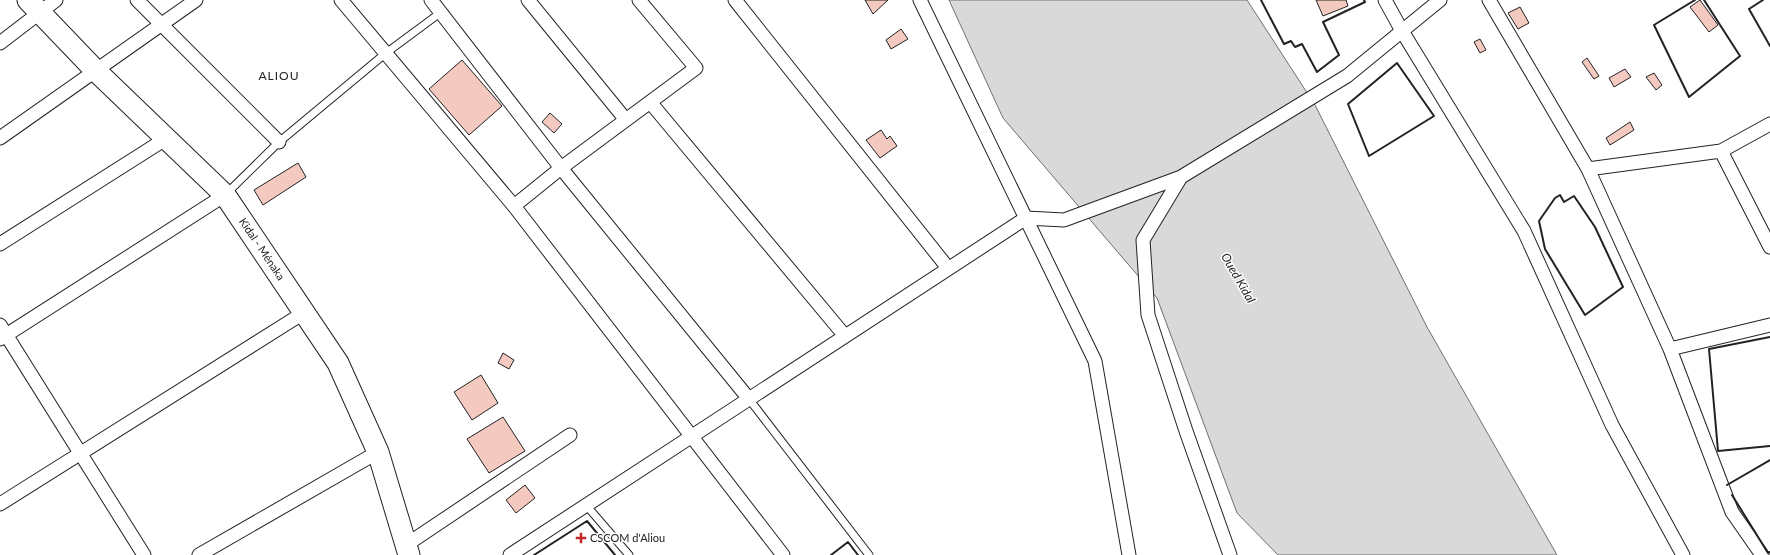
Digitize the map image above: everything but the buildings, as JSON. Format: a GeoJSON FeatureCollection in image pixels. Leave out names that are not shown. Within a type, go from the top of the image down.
{"type":"FeatureCollection","features":[{"type":"Feature","properties":{"kind":"main road","name":"Kidal - Ménaka"},"geometry":{"type":"LineString","coordinates":[[34,6],[96,71],[225,195],[338,363],[378,452],[407,550]]}},
{"type":"Feature","properties":{"kind":"street"},"geometry":{"type":"LineString","coordinates":[[0,43],[34,6],[56,0]]}},
{"type":"Feature","properties":{"kind":"street"},"geometry":{"type":"LineString","coordinates":[[137,0],[279,142]]}},
{"type":"Feature","properties":{"kind":"street"},"geometry":{"type":"LineString","coordinates":[[0,138],[196,0]]}},
{"type":"Feature","properties":{"kind":"street"},"geometry":{"type":"LineString","coordinates":[[341,0],[514,206],[783,555]]}},
{"type":"Feature","properties":{"kind":"street"},"geometry":{"type":"LineString","coordinates":[[431,0],[561,168],[749,399]]}},
{"type":"Feature","properties":{"kind":"street"},"geometry":{"type":"LineString","coordinates":[[528,0],[626,120]]}},
{"type":"Feature","properties":{"kind":"street"},"geometry":{"type":"LineString","coordinates":[[514,206],[561,168],[696,68],[639,0]]}},
{"type":"Feature","properties":{"kind":"street"},"geometry":{"type":"LineString","coordinates":[[735,0],[948,268]]}},
{"type":"Feature","properties":{"kind":"street"},"geometry":{"type":"LineString","coordinates":[[920,0],[1095,361],[1129,555]]}},
{"type":"Feature","properties":{"kind":"street"},"geometry":{"type":"LineString","coordinates":[[1385,0],[1402,31],[1524,231],[1612,425],[1683,555]]}},
{"type":"Feature","properties":{"kind":"street"},"geometry":{"type":"LineString","coordinates":[[510,555],[1026,218],[1064,220],[1181,177],[1347,76],[1440,0]]}},
{"type":"Feature","properties":{"kind":"street"},"geometry":{"type":"LineString","coordinates":[[1489,0],[1588,169],[1670,350],[1732,512],[1762,555]]}},
{"type":"Feature","properties":{"kind":"street"},"geometry":{"type":"LineString","coordinates":[[650,102],[845,336]]}},
{"type":"Feature","properties":{"kind":"street"},"geometry":{"type":"LineString","coordinates":[[1588,169],[1721,151],[1770,124]]}},
{"type":"Feature","properties":{"kind":"street"},"geometry":{"type":"LineString","coordinates":[[0,244],[167,138]]}},
{"type":"Feature","properties":{"kind":"street"},"geometry":{"type":"LineString","coordinates":[[1721,151],[1770,247]]}},
{"type":"Feature","properties":{"kind":"street"},"geometry":{"type":"LineString","coordinates":[[1181,177],[1143,240],[1148,316],[1186,431],[1230,555]]}},
{"type":"Feature","properties":{"kind":"street"},"geometry":{"type":"LineString","coordinates":[[144,555],[2,333],[225,195]]}},
{"type":"Feature","properties":{"kind":"street"},"geometry":{"type":"LineString","coordinates":[[0,504],[305,312]]}},
{"type":"Feature","properties":{"kind":"street"},"geometry":{"type":"LineString","coordinates":[[1670,350],[1770,325]]}},
{"type":"Feature","properties":{"kind":"street"},"geometry":{"type":"LineString","coordinates":[[407,550],[570,435]]}},
{"type":"Feature","properties":{"kind":"street"},"geometry":{"type":"LineString","coordinates":[[199,555],[378,452]]}},
{"type":"Feature","properties":{"kind":"lane"},"geometry":{"type":"LineString","coordinates":[[225,195],[279,142],[386,53],[440,13]]}},
{"type":"Feature","properties":{"kind":"lane"},"geometry":{"type":"LineString","coordinates":[[749,399],[869,555]]}},
{"type":"Feature","properties":{"kind":"lane"},"geometry":{"type":"LineString","coordinates":[[586,505],[629,555]]}},
{"type":"Feature","properties":{"kind":"water","name":"Oued Kidal"},"geometry":{"type":"Polygon","coordinates":[[[949,0],[1247,0],[1315,105],[1427,327],[1557,555],[1278,555],[1237,513],[1157,298],[1003,118],[949,0]]]}},
{"type":"Feature","properties":{"kind":"wall"},"geometry":{"type":"LineString","coordinates":[[1261,0],[1284,44],[1291,41],[1295,47],[1302,44],[1317,72],[1339,55],[1323,22],[1365,2],[1364,0]]}},
{"type":"Feature","properties":{"kind":"wall"},"geometry":{"type":"LineString","coordinates":[[1695,0],[1654,25],[1689,97],[1740,56],[1704,0]]}},
{"type":"Feature","properties":{"kind":"wall"},"geometry":{"type":"LineString","coordinates":[[1763,0],[1749,9],[1770,46]]}},
{"type":"Feature","properties":{"kind":"wall"},"geometry":{"type":"LineString","coordinates":[[1397,63],[1434,116],[1369,156],[1348,104],[1397,63]]}},
{"type":"Feature","properties":{"kind":"wall"},"geometry":{"type":"LineString","coordinates":[[1560,195],[1564,202],[1574,196],[1595,227],[1623,287],[1585,315],[1545,249],[1539,221],[1555,198],[1560,195]]}},
{"type":"Feature","properties":{"kind":"wall"},"geometry":{"type":"LineString","coordinates":[[1770,337],[1709,349],[1718,451],[1770,446]]}},
{"type":"Feature","properties":{"kind":"wall"},"geometry":{"type":"LineString","coordinates":[[1727,485],[1770,460]]}},
{"type":"Feature","properties":{"kind":"wall"},"geometry":{"type":"LineString","coordinates":[[1732,495],[1768,553],[1770,552]]}},
{"type":"Feature","properties":{"kind":"wall"},"geometry":{"type":"LineString","coordinates":[[534,555],[587,521],[615,555]]}},
{"type":"Feature","properties":{"kind":"wall"},"geometry":{"type":"LineString","coordinates":[[831,555],[848,542],[858,555]]}},
{"type":"Feature","properties":{"kind":"place","name":"CSCOM d'Aliou"},"geometry":{"type":"Point","coordinates":[581,538]}},
{"type":"Feature","properties":{"kind":"district","name":"ALIOU"},"geometry":{"type":"Point","coordinates":[279,76]}}]}
